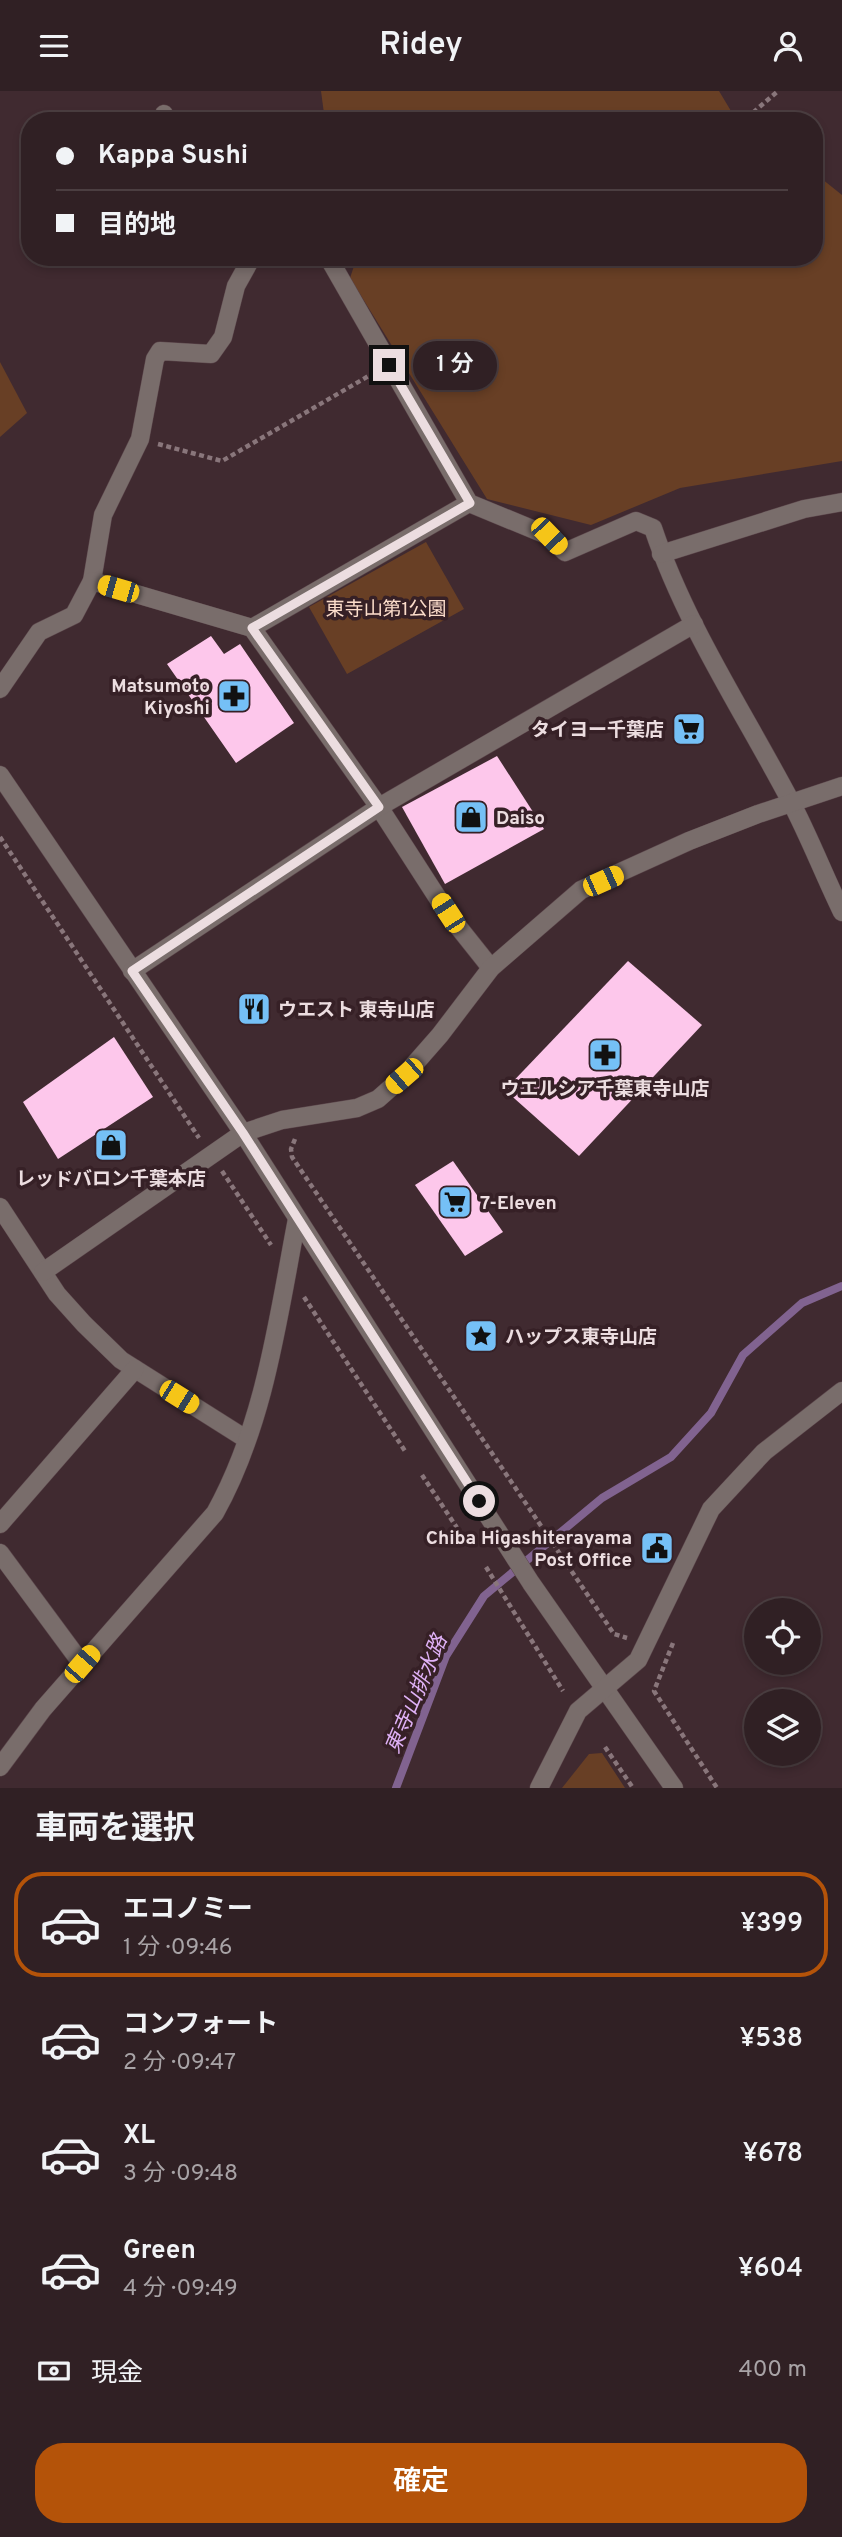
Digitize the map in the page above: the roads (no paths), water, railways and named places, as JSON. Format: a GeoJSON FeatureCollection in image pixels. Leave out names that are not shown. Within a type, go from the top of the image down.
{"type":"FeatureCollection","features":[{"type":"Feature","properties":{"kind":"street"},"geometry":{"type":"LineString","coordinates":[[0,689],[39,632],[74,615],[92,581],[103,515],[140,439],[155,359],[160,351],[211,354],[223,337],[236,286],[248,266]]}},
{"type":"Feature","properties":{"kind":"street"},"geometry":{"type":"LineString","coordinates":[[333,266],[470,503],[549,536],[565,552],[636,521],[653,528],[694,624],[792,804],[842,912]]}},
{"type":"Feature","properties":{"kind":"street"},"geometry":{"type":"LineString","coordinates":[[662,554],[804,509],[842,502]]}},
{"type":"Feature","properties":{"kind":"street"},"geometry":{"type":"LineString","coordinates":[[252,628],[470,503]]}},
{"type":"Feature","properties":{"kind":"street"},"geometry":{"type":"LineString","coordinates":[[92,581],[252,628],[379,807],[448,913],[491,968]]}},
{"type":"Feature","properties":{"kind":"street"},"geometry":{"type":"LineString","coordinates":[[132,971],[379,807],[694,624]]}},
{"type":"Feature","properties":{"kind":"street"},"geometry":{"type":"LineString","coordinates":[[0,775],[243,1133],[531,1583],[674,1788]]}},
{"type":"Feature","properties":{"kind":"street"},"geometry":{"type":"LineString","coordinates":[[43,1272],[243,1133],[282,1120],[357,1108],[378,1099],[404,1076],[440,1035],[491,968],[581,890],[690,841],[758,814],[842,786]]}},
{"type":"Feature","properties":{"kind":"street"},"geometry":{"type":"LineString","coordinates":[[0,1207],[57,1294],[83,1324],[121,1360],[246,1439]]}},
{"type":"Feature","properties":{"kind":"street"},"geometry":{"type":"LineString","coordinates":[[0,1767],[43,1709],[215,1513],[231,1485],[265,1382],[297,1219]]}},
{"type":"Feature","properties":{"kind":"street"},"geometry":{"type":"LineString","coordinates":[[0,1524],[135,1369]]}},
{"type":"Feature","properties":{"kind":"street"},"geometry":{"type":"LineString","coordinates":[[539,1788],[578,1711],[638,1660],[711,1509],[764,1452],[842,1391]]}},
{"type":"Feature","properties":{"kind":"street"},"geometry":{"type":"LineString","coordinates":[[0,1553],[82,1664]]}},
{"type":"Feature","properties":{"kind":"waterway","name":"東寺山排水路"},"geometry":{"type":"LineString","coordinates":[[396,1788],[446,1656],[484,1596],[602,1498],[671,1457],[711,1413],[743,1355],[802,1303],[842,1286]]}},
{"type":"Feature","properties":{"kind":"place","name":"Matsumoto Kiyoshi"},"geometry":{"type":"Point","coordinates":[234,696]}},
{"type":"Feature","properties":{"kind":"place","name":"タイヨー千葉店"},"geometry":{"type":"Point","coordinates":[689,729]}},
{"type":"Feature","properties":{"kind":"place","name":"Daiso"},"geometry":{"type":"Point","coordinates":[471,817]}},
{"type":"Feature","properties":{"kind":"place","name":"ウエスト 東寺山店"},"geometry":{"type":"Point","coordinates":[254,1009]}},
{"type":"Feature","properties":{"kind":"place","name":"ウエルシア千葉東寺山店"},"geometry":{"type":"Point","coordinates":[605,1055]}},
{"type":"Feature","properties":{"kind":"place","name":"レッドバロン千葉本店"},"geometry":{"type":"Point","coordinates":[111,1145]}},
{"type":"Feature","properties":{"kind":"place","name":"7-Eleven"},"geometry":{"type":"Point","coordinates":[455,1202]}},
{"type":"Feature","properties":{"kind":"place","name":"ハップス東寺山店"},"geometry":{"type":"Point","coordinates":[481,1336]}},
{"type":"Feature","properties":{"kind":"place","name":"Chiba Higashiterayama Post Office"},"geometry":{"type":"Point","coordinates":[657,1548]}},
{"type":"Feature","properties":{"kind":"park label","name":"東寺山第1公園"},"geometry":{"type":"Point","coordinates":[386,608]}}]}
